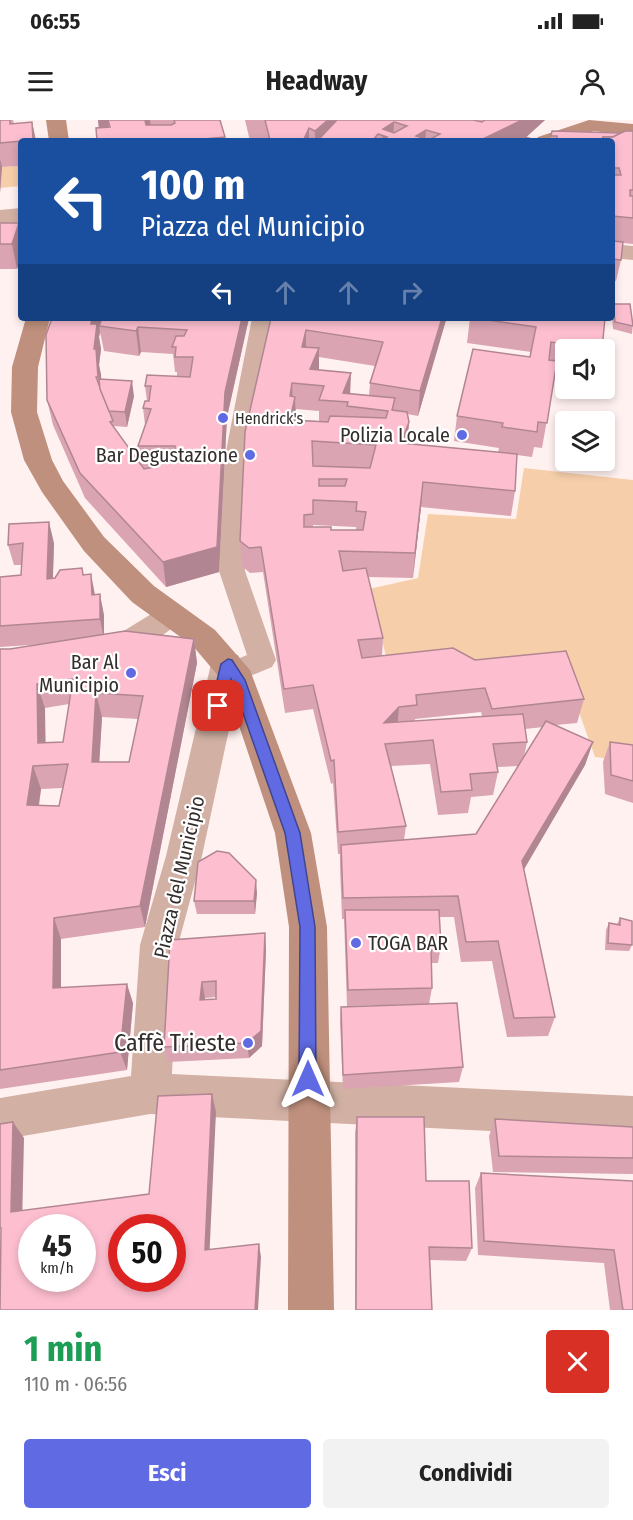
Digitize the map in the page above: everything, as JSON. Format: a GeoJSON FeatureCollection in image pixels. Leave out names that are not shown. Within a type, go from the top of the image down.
{"type":"FeatureCollection","features":[{"type":"Feature","properties":{"kind":"main road"},"geometry":{"type":"LineString","coordinates":[[56,120],[59,138]]}},
{"type":"Feature","properties":{"kind":"main road"},"geometry":{"type":"LineString","coordinates":[[557,138],[594,129],[633,130]]}},
{"type":"Feature","properties":{"kind":"main road"},"geometry":{"type":"LineString","coordinates":[[37,321],[25,367],[24,412],[38,460],[52,485],[94,544],[143,594],[204,638],[239,680],[293,833],[308,927],[311,1310]]}},
{"type":"Feature","properties":{"kind":"street"},"geometry":{"type":"LineString","coordinates":[[0,217],[18,215]]}},
{"type":"Feature","properties":{"kind":"street"},"geometry":{"type":"LineString","coordinates":[[615,250],[633,252]]}},
{"type":"Feature","properties":{"kind":"street"},"geometry":{"type":"LineString","coordinates":[[230,668],[262,660],[232,571],[237,456],[261,321]]}},
{"type":"Feature","properties":{"kind":"street"},"geometry":{"type":"LineString","coordinates":[[80,650],[116,646],[157,625],[170,615]]}},
{"type":"Feature","properties":{"kind":"street","name":"Piazza del Municipio"},"geometry":{"type":"LineString","coordinates":[[150,1093],[159,945],[184,856],[230,668]]}},
{"type":"Feature","properties":{"kind":"street"},"geometry":{"type":"LineString","coordinates":[[0,1119],[150,1093],[633,1117]]}},
{"type":"Feature","properties":{"kind":"shaded area"},"geometry":{"type":"Polygon","coordinates":[[[18,166],[18,186],[0,188],[2,167],[18,166]]]}},
{"type":"Feature","properties":{"kind":"shaded area"},"geometry":{"type":"Polygon","coordinates":[[[524,468],[633,480],[633,762],[595,757],[564,670],[390,672],[369,589],[418,578],[428,514],[516,519],[524,468]]]}},
{"type":"Feature","properties":{"kind":"building"},"geometry":{"type":"Polygon","coordinates":[[[0,120],[10,120],[10,124],[32,122],[33,138],[18,138],[18,141],[0,143],[0,120]]]}},
{"type":"Feature","properties":{"kind":"building"},"geometry":{"type":"Polygon","coordinates":[[[108,120],[145,120],[146,125],[171,125],[175,123],[174,120],[220,120],[225,137],[97,138],[96,128],[110,127],[108,120]]]}},
{"type":"Feature","properties":{"kind":"building"},"geometry":{"type":"Polygon","coordinates":[[[265,120],[328,120],[315,131],[309,128],[304,138],[270,138],[265,120]]]}},
{"type":"Feature","properties":{"kind":"building"},"geometry":{"type":"Polygon","coordinates":[[[337,120],[473,120],[482,122],[485,120],[522,120],[485,138],[433,138],[440,134],[426,130],[416,136],[422,138],[385,138],[387,137],[378,134],[375,138],[320,138],[337,120]],[[394,122],[383,129],[394,133],[407,126],[394,122]]]}},
{"type":"Feature","properties":{"kind":"building"},"geometry":{"type":"Polygon","coordinates":[[[552,131],[621,133],[603,138],[551,136],[552,131]]]}},
{"type":"Feature","properties":{"kind":"building"},"geometry":{"type":"Polygon","coordinates":[[[625,131],[633,131],[633,190],[630,190],[630,196],[633,196],[633,218],[615,216],[615,175],[621,175],[619,168],[615,168],[615,138],[603,138],[613,137],[625,131]]]}},
{"type":"Feature","properties":{"kind":"building"},"geometry":{"type":"Polygon","coordinates":[[[0,223],[18,223],[12,244],[0,244],[0,223]]]}},
{"type":"Feature","properties":{"kind":"building"},"geometry":{"type":"Polygon","coordinates":[[[615,241],[623,242],[621,260],[615,259],[615,241]]]}},
{"type":"Feature","properties":{"kind":"building"},"geometry":{"type":"Polygon","coordinates":[[[615,304],[630,304],[633,326],[615,322],[615,304]]]}},
{"type":"Feature","properties":{"kind":"building"},"geometry":{"type":"Polygon","coordinates":[[[51,321],[92,321],[91,324],[97,324],[94,349],[96,349],[98,377],[96,377],[113,421],[110,422],[144,469],[154,467],[148,461],[153,455],[165,453],[170,458],[175,458],[175,446],[138,446],[151,409],[143,408],[145,401],[149,401],[151,386],[145,386],[147,375],[190,377],[193,357],[175,357],[176,347],[172,347],[176,336],[184,336],[187,330],[138,327],[136,331],[99,326],[101,321],[241,321],[225,392],[217,547],[163,562],[80,473],[47,400],[46,335],[51,321]]]}},
{"type":"Feature","properties":{"kind":"building"},"geometry":{"type":"Polygon","coordinates":[[[270,321],[441,321],[420,391],[370,383],[383,342],[306,330],[302,347],[319,348],[310,369],[351,373],[343,393],[395,398],[392,410],[407,412],[409,422],[401,443],[517,454],[515,491],[423,482],[415,553],[339,551],[343,571],[366,568],[383,638],[358,640],[362,658],[453,648],[475,660],[566,651],[584,699],[492,709],[485,688],[416,695],[417,705],[399,707],[384,723],[523,714],[527,742],[493,744],[498,772],[470,774],[472,790],[441,792],[433,740],[385,744],[406,826],[338,832],[334,760],[331,761],[313,685],[284,689],[261,547],[249,548],[240,541],[245,432],[270,321]],[[292,383],[290,396],[295,397],[290,420],[328,422],[330,416],[386,418],[388,411],[347,406],[348,402],[319,400],[324,386],[292,383]],[[312,441],[313,466],[370,468],[376,445],[312,441]],[[319,479],[319,486],[345,486],[347,479],[319,479]],[[313,500],[313,514],[304,515],[304,527],[363,530],[366,512],[356,511],[357,502],[313,500]]]}},
{"type":"Feature","properties":{"kind":"building"},"geometry":{"type":"Polygon","coordinates":[[[495,321],[605,321],[603,339],[555,339],[555,343],[551,342],[549,360],[555,361],[555,373],[547,423],[538,422],[537,432],[502,427],[503,423],[457,416],[473,349],[530,357],[536,327],[495,321]]]}},
{"type":"Feature","properties":{"kind":"building"},"geometry":{"type":"Polygon","coordinates":[[[99,379],[132,381],[125,412],[109,411],[100,389],[99,379]]]}},
{"type":"Feature","properties":{"kind":"building"},"geometry":{"type":"Polygon","coordinates":[[[49,522],[47,579],[55,578],[60,570],[82,568],[83,575],[91,574],[92,595],[100,594],[100,619],[0,626],[0,577],[21,575],[23,543],[8,545],[9,524],[49,522]]]}},
{"type":"Feature","properties":{"kind":"building"},"geometry":{"type":"Polygon","coordinates":[[[125,631],[194,639],[140,906],[54,918],[53,988],[127,984],[120,1052],[0,1070],[0,649],[125,631]],[[73,679],[37,684],[38,743],[63,742],[73,679]],[[96,693],[92,762],[129,762],[143,696],[96,693]],[[68,764],[33,766],[27,805],[59,806],[68,764]]]}},
{"type":"Feature","properties":{"kind":"building"},"geometry":{"type":"Polygon","coordinates":[[[546,721],[593,742],[522,861],[555,1017],[514,1018],[498,941],[466,942],[458,896],[343,898],[341,845],[476,834],[546,721]]]}},
{"type":"Feature","properties":{"kind":"building"},"geometry":{"type":"Polygon","coordinates":[[[610,742],[633,745],[633,781],[611,775],[610,742]]]}},
{"type":"Feature","properties":{"kind":"building"},"geometry":{"type":"Polygon","coordinates":[[[217,851],[229,853],[256,880],[254,901],[194,901],[198,862],[217,851]]]}},
{"type":"Feature","properties":{"kind":"building"},"geometry":{"type":"Polygon","coordinates":[[[345,910],[439,910],[441,946],[431,947],[432,988],[348,990],[345,910]]]}},
{"type":"Feature","properties":{"kind":"building"},"geometry":{"type":"Polygon","coordinates":[[[620,918],[632,921],[632,945],[608,943],[609,923],[620,925],[620,918]]]}},
{"type":"Feature","properties":{"kind":"building"},"geometry":{"type":"Polygon","coordinates":[[[265,933],[261,1031],[247,1043],[164,1047],[170,940],[265,933]],[[216,981],[202,982],[200,1000],[216,999],[216,981]]]}},
{"type":"Feature","properties":{"kind":"building"},"geometry":{"type":"Polygon","coordinates":[[[457,1003],[463,1067],[343,1075],[341,1007],[457,1003]]]}},
{"type":"Feature","properties":{"kind":"building"},"geometry":{"type":"Polygon","coordinates":[[[212,1094],[205,1250],[259,1244],[255,1310],[0,1310],[0,1124],[13,1122],[11,1212],[149,1194],[158,1096],[212,1094]]]}},
{"type":"Feature","properties":{"kind":"building"},"geometry":{"type":"Polygon","coordinates":[[[357,1117],[424,1117],[426,1181],[469,1181],[472,1248],[429,1247],[432,1310],[356,1310],[357,1117]]]}},
{"type":"Feature","properties":{"kind":"building"},"geometry":{"type":"Polygon","coordinates":[[[495,1119],[633,1127],[633,1158],[499,1156],[495,1119]]]}},
{"type":"Feature","properties":{"kind":"building"},"geometry":{"type":"Polygon","coordinates":[[[481,1173],[633,1181],[633,1310],[623,1310],[614,1250],[484,1241],[481,1173]]]}},
{"type":"Feature","properties":{"kind":"place","name":"Hendrick's"},"geometry":{"type":"Point","coordinates":[223,418]}},
{"type":"Feature","properties":{"kind":"place","name":"Polizia Locale"},"geometry":{"type":"Point","coordinates":[462,435]}},
{"type":"Feature","properties":{"kind":"place","name":"Bar Degustazione"},"geometry":{"type":"Point","coordinates":[250,455]}},
{"type":"Feature","properties":{"kind":"place","name":"Bar Al Municipio"},"geometry":{"type":"Point","coordinates":[131,673]}},
{"type":"Feature","properties":{"kind":"place","name":"TOGA BAR"},"geometry":{"type":"Point","coordinates":[356,943]}},
{"type":"Feature","properties":{"kind":"place","name":"Caffè Trieste"},"geometry":{"type":"Point","coordinates":[248,1043]}},
{"type":"Feature","properties":{"kind":"route"},"geometry":{"type":"LineString","coordinates":[[218,706],[228,664],[239,680],[293,833],[308,927],[308,1079]]}}]}
